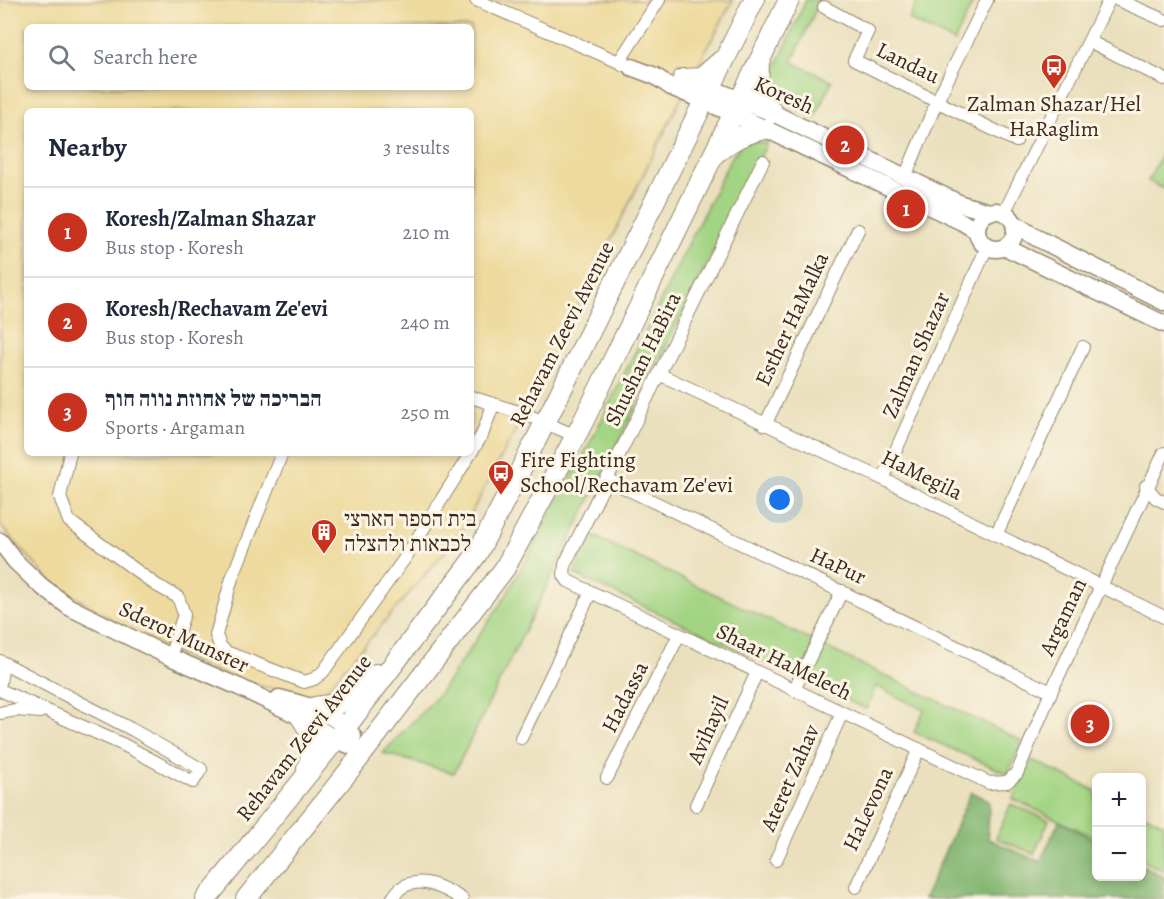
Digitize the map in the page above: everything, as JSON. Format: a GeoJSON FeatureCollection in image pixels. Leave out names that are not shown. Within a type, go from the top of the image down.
{"type":"FeatureCollection","features":[{"type":"Feature","properties":{"kind":"main road","name":"Rehavam Zeevi Avenue"},"geometry":{"type":"LineString","coordinates":[[206,899],[341,733],[477,554],[709,95],[754,0]]}},
{"type":"Feature","properties":{"kind":"main road"},"geometry":{"type":"LineString","coordinates":[[246,899],[365,751],[505,568],[576,436],[789,0]]}},
{"type":"Feature","properties":{"kind":"main road"},"geometry":{"type":"LineString","coordinates":[[683,79],[701,78],[727,55]]}},
{"type":"Feature","properties":{"kind":"main road"},"geometry":{"type":"LineString","coordinates":[[714,154],[733,139],[769,121],[758,86],[760,58]]}},
{"type":"Feature","properties":{"kind":"main road"},"geometry":{"type":"LineString","coordinates":[[303,779],[315,747],[308,712],[338,704],[404,651]]}},
{"type":"Feature","properties":{"kind":"street"},"geometry":{"type":"LineString","coordinates":[[476,0],[625,65],[659,0]]}},
{"type":"Feature","properties":{"kind":"street"},"geometry":{"type":"LineString","coordinates":[[905,177],[937,101],[987,0]]}},
{"type":"Feature","properties":{"kind":"street"},"geometry":{"type":"LineString","coordinates":[[1002,216],[1109,0]]}},
{"type":"Feature","properties":{"kind":"street"},"geometry":{"type":"LineString","coordinates":[[1118,0],[1164,20]]}},
{"type":"Feature","properties":{"kind":"street","name":"Landau"},"geometry":{"type":"LineString","coordinates":[[824,7],[868,31],[854,60],[1016,141]]}},
{"type":"Feature","properties":{"kind":"street"},"geometry":{"type":"LineString","coordinates":[[1089,40],[1164,79]]}},
{"type":"Feature","properties":{"kind":"street","name":"Koresh"},"geometry":{"type":"LineString","coordinates":[[625,65],[655,76],[683,79],[709,95],[905,177],[961,204],[1002,216],[1035,237],[1164,302]]}},
{"type":"Feature","properties":{"kind":"street","name":"Koresh"},"geometry":{"type":"LineString","coordinates":[[655,76],[671,87],[709,95]]}},
{"type":"Feature","properties":{"kind":"street","name":"Koresh"},"geometry":{"type":"LineString","coordinates":[[769,121],[977,231]]}},
{"type":"Feature","properties":{"kind":"street","name":"Shushan HaBira"},"geometry":{"type":"LineString","coordinates":[[564,575],[565,564],[763,161]]}},
{"type":"Feature","properties":{"kind":"street"},"geometry":{"type":"LineString","coordinates":[[1002,216],[1015,234],[1010,244],[996,250],[980,241],[977,231],[980,220],[1002,216]]}},
{"type":"Feature","properties":{"kind":"street","name":"Esther HaMalka"},"geometry":{"type":"LineString","coordinates":[[765,425],[858,230]]}},
{"type":"Feature","properties":{"kind":"street","name":"Zalman Shazar"},"geometry":{"type":"LineString","coordinates":[[883,479],[987,247]]}},
{"type":"Feature","properties":{"kind":"street"},"geometry":{"type":"LineString","coordinates":[[1005,247],[1164,324]]}},
{"type":"Feature","properties":{"kind":"street"},"geometry":{"type":"LineString","coordinates":[[996,535],[1083,347]]}},
{"type":"Feature","properties":{"kind":"street","name":"HaMegila"},"geometry":{"type":"LineString","coordinates":[[659,374],[883,479],[1164,617]]}},
{"type":"Feature","properties":{"kind":"street"},"geometry":{"type":"LineString","coordinates":[[474,398],[525,414],[576,436]]}},
{"type":"Feature","properties":{"kind":"street"},"geometry":{"type":"LineString","coordinates":[[474,448],[482,435],[493,405]]}},
{"type":"Feature","properties":{"kind":"street","name":"Argaman"},"geometry":{"type":"LineString","coordinates":[[989,783],[1007,782],[1017,773],[1051,692],[1146,486],[1164,453]]}},
{"type":"Feature","properties":{"kind":"street"},"geometry":{"type":"LineString","coordinates":[[69,456],[60,497],[69,521],[156,585],[178,597],[184,614],[170,657]]}},
{"type":"Feature","properties":{"kind":"street"},"geometry":{"type":"LineString","coordinates":[[281,456],[232,578],[216,635],[220,646],[226,652],[304,682],[314,679],[323,672],[405,558],[469,456]]}},
{"type":"Feature","properties":{"kind":"street","name":"HaPur"},"geometry":{"type":"LineString","coordinates":[[606,479],[1051,692]]}},
{"type":"Feature","properties":{"kind":"street"},"geometry":{"type":"LineString","coordinates":[[1146,486],[1156,498],[1164,501]]}},
{"type":"Feature","properties":{"kind":"street","name":"Sderot Munster"},"geometry":{"type":"LineString","coordinates":[[0,542],[15,561],[40,585],[69,607],[170,657],[239,687],[308,712],[365,751]]}},
{"type":"Feature","properties":{"kind":"street","name":"Shaar HaMelech"},"geometry":{"type":"LineString","coordinates":[[564,575],[568,581],[989,783]]}},
{"type":"Feature","properties":{"kind":"street"},"geometry":{"type":"LineString","coordinates":[[794,690],[842,591]]}},
{"type":"Feature","properties":{"kind":"street"},"geometry":{"type":"LineString","coordinates":[[521,738],[591,592]]}},
{"type":"Feature","properties":{"kind":"street","name":"Hadassa"},"geometry":{"type":"LineString","coordinates":[[608,778],[679,634]]}},
{"type":"Feature","properties":{"kind":"street"},"geometry":{"type":"LineString","coordinates":[[0,683],[1,663],[133,730],[201,769],[193,782],[124,745],[0,690]]}},
{"type":"Feature","properties":{"kind":"street","name":"Avihayil"},"geometry":{"type":"LineString","coordinates":[[696,805],[757,672]]}},
{"type":"Feature","properties":{"kind":"street"},"geometry":{"type":"LineString","coordinates":[[0,712],[16,710],[51,712]]}},
{"type":"Feature","properties":{"kind":"street","name":"Ateret Zahav"},"geometry":{"type":"LineString","coordinates":[[776,860],[842,713]]}},
{"type":"Feature","properties":{"kind":"street","name":"HaLevona"},"geometry":{"type":"LineString","coordinates":[[856,887],[919,749]]}},
{"type":"Feature","properties":{"kind":"street"},"geometry":{"type":"LineString","coordinates":[[392,899],[401,888],[423,881],[442,887],[462,899]]}},
{"type":"Feature","properties":{"kind":"green space"},"geometry":{"type":"Polygon","coordinates":[[[806,0],[820,0],[792,62],[832,81],[815,118],[764,94],[806,0]]]}},
{"type":"Feature","properties":{"kind":"green space"},"geometry":{"type":"Polygon","coordinates":[[[918,0],[974,0],[954,42],[909,20],[918,0]]]}},
{"type":"Feature","properties":{"kind":"green space"},"geometry":{"type":"Polygon","coordinates":[[[753,141],[767,143],[454,773],[383,753],[439,694],[504,599],[591,441],[730,160],[741,144],[753,141]]]}},
{"type":"Feature","properties":{"kind":"green space"},"geometry":{"type":"Polygon","coordinates":[[[1164,149],[1164,189],[1148,181],[1164,149]]]}},
{"type":"Feature","properties":{"kind":"green space"},"geometry":{"type":"Polygon","coordinates":[[[589,534],[1022,741],[1008,774],[914,732],[924,710],[876,686],[866,709],[574,574],[589,534]]]}},
{"type":"Feature","properties":{"kind":"green space"},"geometry":{"type":"Polygon","coordinates":[[[1032,760],[1092,789],[1092,836],[1013,799],[1032,760]]]}},
{"type":"Feature","properties":{"kind":"green space"},"geometry":{"type":"Polygon","coordinates":[[[971,792],[989,801],[988,839],[1040,862],[1059,821],[1092,839],[1092,881],[1146,881],[1146,867],[1164,877],[1164,899],[924,899],[971,792]]]}},
{"type":"Feature","properties":{"kind":"green space"},"geometry":{"type":"Polygon","coordinates":[[[1011,804],[1049,820],[1034,854],[996,838],[1011,804]]]}},
{"type":"Feature","properties":{"kind":"green space"},"geometry":{"type":"Polygon","coordinates":[[[1146,815],[1164,824],[1164,871],[1146,862],[1146,815]]]}},
{"type":"Feature","properties":{"kind":"sand"},"geometry":{"type":"Polygon","coordinates":[[[0,0],[733,0],[691,78],[537,390],[460,534],[319,698],[233,680],[133,633],[50,581],[0,525],[0,0]]]}},
{"type":"Feature","properties":{"kind":"water"},"geometry":{"type":"Polygon","coordinates":[[[1082,711],[1105,723],[1099,736],[1075,724],[1082,711]]]}},
{"type":"Feature","properties":{"kind":"place","name":"Zalman Shazar/Hel HaRaglim"},"geometry":{"type":"Point","coordinates":[1054,90]}},
{"type":"Feature","properties":{"kind":"place","name":"Koresh/Rechavam Ze'evi"},"geometry":{"type":"Point","coordinates":[845,145]}},
{"type":"Feature","properties":{"kind":"place","name":"Koresh/Zalman Shazar"},"geometry":{"type":"Point","coordinates":[906,209]}},
{"type":"Feature","properties":{"kind":"place","name":"Fire Fighting School/Rechavam Ze'evi"},"geometry":{"type":"Point","coordinates":[501,496]}},
{"type":"Feature","properties":{"kind":"place","name":"בית הספר הארצי לכבאות ולהצלה"},"geometry":{"type":"Point","coordinates":[324,555]}},
{"type":"Feature","properties":{"kind":"place","name":"הבריכה של אחוזת נווה חוף"},"geometry":{"type":"Point","coordinates":[1090,724]}}]}
